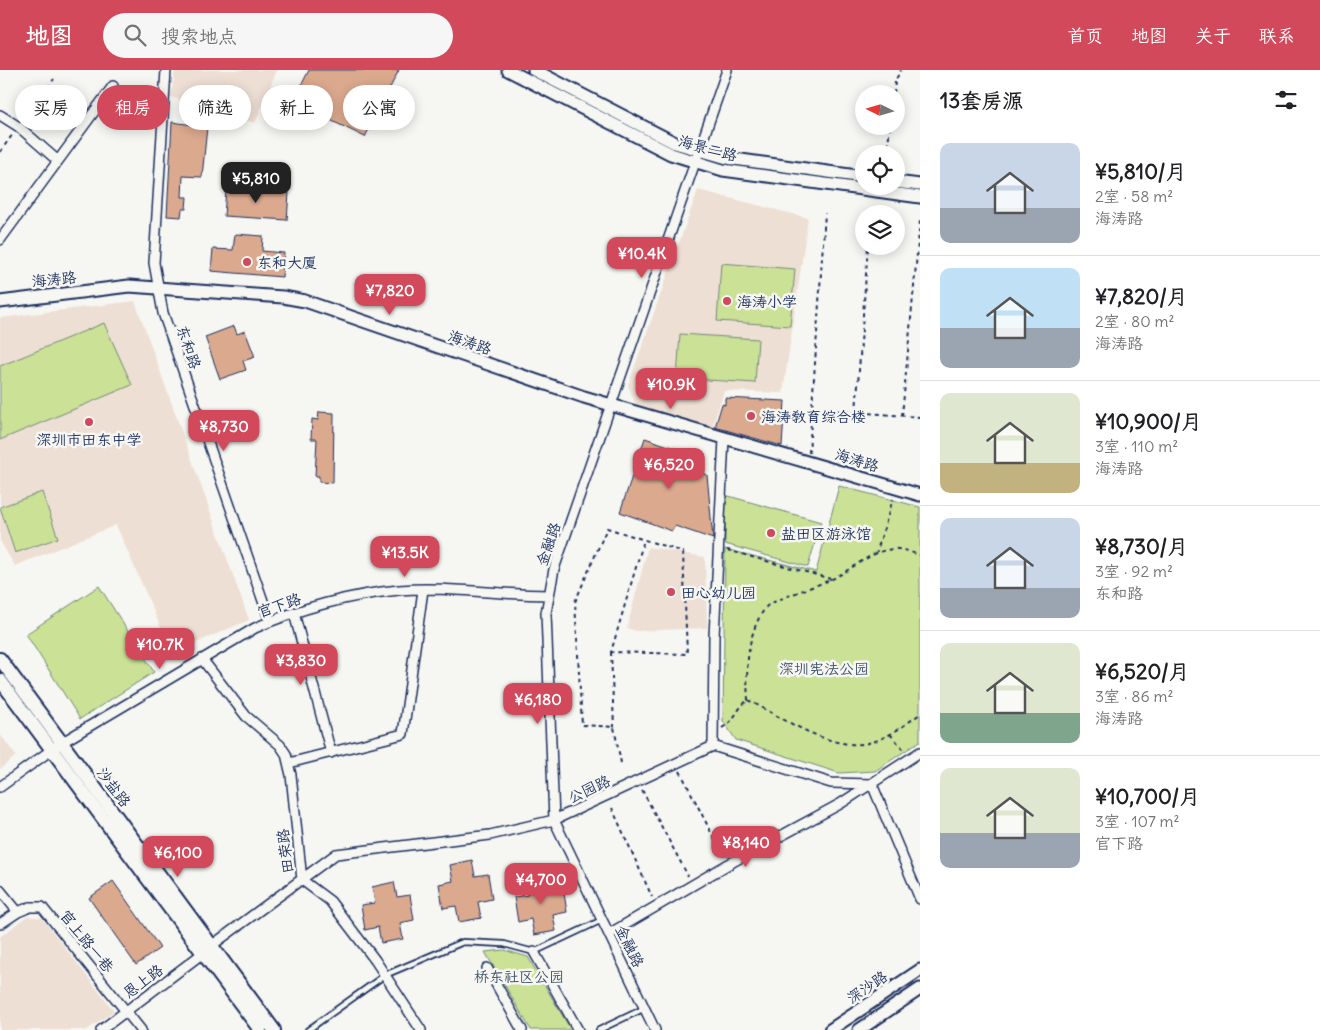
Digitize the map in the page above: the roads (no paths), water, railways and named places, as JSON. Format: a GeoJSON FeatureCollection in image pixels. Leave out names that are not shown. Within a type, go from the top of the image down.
{"type":"FeatureCollection","features":[{"type":"Feature","properties":{"kind":"main road","name":"沙盐路"},"geometry":{"type":"LineString","coordinates":[[0,659],[56,746],[207,950],[260,1030]]}},
{"type":"Feature","properties":{"kind":"main road","name":"沙盐路"},"geometry":{"type":"LineString","coordinates":[[0,680],[56,746]]}},
{"type":"Feature","properties":{"kind":"main road","name":"沙盐路"},"geometry":{"type":"LineString","coordinates":[[207,950],[274,1030]]}},
{"type":"Feature","properties":{"kind":"street","name":"东和路"},"geometry":{"type":"LineString","coordinates":[[166,70],[154,263],[158,288],[163,313],[270,621]]}},
{"type":"Feature","properties":{"kind":"street","name":"海景二路"},"geometry":{"type":"LineString","coordinates":[[508,70],[670,154],[695,162],[723,170],[920,197]]}},
{"type":"Feature","properties":{"kind":"street","name":"海景二路"},"geometry":{"type":"LineString","coordinates":[[534,70],[675,143],[727,158],[855,176]]}},
{"type":"Feature","properties":{"kind":"street","name":"金融路"},"geometry":{"type":"LineString","coordinates":[[655,1030],[554,820],[546,613],[554,569],[727,70]]}},
{"type":"Feature","properties":{"kind":"street"},"geometry":{"type":"LineString","coordinates":[[0,240],[97,109]]}},
{"type":"Feature","properties":{"kind":"street"},"geometry":{"type":"LineString","coordinates":[[0,115],[19,126],[58,161]]}},
{"type":"Feature","properties":{"kind":"street"},"geometry":{"type":"LineString","coordinates":[[905,183],[920,185]]}},
{"type":"Feature","properties":{"kind":"street","name":"海涛路"},"geometry":{"type":"LineString","coordinates":[[0,302],[129,286],[283,297],[305,301],[610,405],[920,495]]}},
{"type":"Feature","properties":{"kind":"street"},"geometry":{"type":"LineString","coordinates":[[724,439],[714,636],[713,746],[831,783],[872,784]]}},
{"type":"Feature","properties":{"kind":"street"},"geometry":{"type":"LineString","coordinates":[[289,763],[403,734],[423,590]]}},
{"type":"Feature","properties":{"kind":"street","name":"官下路"},"geometry":{"type":"LineString","coordinates":[[0,787],[56,746],[270,621],[294,613],[378,592],[423,590],[548,595]]}},
{"type":"Feature","properties":{"kind":"street"},"geometry":{"type":"LineString","coordinates":[[294,613],[331,753]]}},
{"type":"Feature","properties":{"kind":"street","name":"田荣路"},"geometry":{"type":"LineString","coordinates":[[202,659],[246,716],[280,745],[289,763],[302,880],[330,901],[385,975],[421,1030]]}},
{"type":"Feature","properties":{"kind":"street","name":"公园路"},"geometry":{"type":"LineString","coordinates":[[207,950],[336,854],[490,835],[554,820],[713,746]]}},
{"type":"Feature","properties":{"kind":"street"},"geometry":{"type":"LineString","coordinates":[[609,934],[727,864],[840,804],[920,752]]}},
{"type":"Feature","properties":{"kind":"street"},"geometry":{"type":"LineString","coordinates":[[872,784],[920,899]]}},
{"type":"Feature","properties":{"kind":"street"},"geometry":{"type":"LineString","coordinates":[[0,890],[18,912],[0,924]]}},
{"type":"Feature","properties":{"kind":"street","name":"官上路一巷"},"geometry":{"type":"LineString","coordinates":[[18,912],[30,907],[42,907],[126,1011]]}},
{"type":"Feature","properties":{"kind":"street","name":"恩上路"},"geometry":{"type":"LineString","coordinates":[[101,1030],[207,950]]}},
{"type":"Feature","properties":{"kind":"street"},"geometry":{"type":"LineString","coordinates":[[534,952],[578,1030]]}},
{"type":"Feature","properties":{"kind":"street"},"geometry":{"type":"LineString","coordinates":[[486,968],[522,1030]]}},
{"type":"Feature","properties":{"kind":"street","name":"深沙路"},"geometry":{"type":"LineString","coordinates":[[830,1030],[920,970]]}},
{"type":"Feature","properties":{"kind":"street","name":"深沙路"},"geometry":{"type":"LineString","coordinates":[[859,1030],[920,989]]}},
{"type":"Feature","properties":{"kind":"street"},"geometry":{"type":"LineString","coordinates":[[126,1011],[141,1030]]}},
{"type":"Feature","properties":{"kind":"lane"},"geometry":{"type":"LineString","coordinates":[[308,1030],[385,975],[463,942],[504,944],[534,952],[602,920]]}},
{"type":"Feature","properties":{"kind":"lane"},"geometry":{"type":"LineString","coordinates":[[599,1030],[645,1008]]}},
{"type":"Feature","properties":{"kind":"place","name":"东和大厦"},"geometry":{"type":"Point","coordinates":[247,262]}},
{"type":"Feature","properties":{"kind":"place","name":"海涛小学"},"geometry":{"type":"Point","coordinates":[727,301]}},
{"type":"Feature","properties":{"kind":"place","name":"海涛教育综合楼"},"geometry":{"type":"Point","coordinates":[751,416]}},
{"type":"Feature","properties":{"kind":"place","name":"深圳市田东中学"},"geometry":{"type":"Point","coordinates":[89,422]}},
{"type":"Feature","properties":{"kind":"place","name":"盐田区游泳馆"},"geometry":{"type":"Point","coordinates":[771,533]}},
{"type":"Feature","properties":{"kind":"place","name":"田心幼儿园"},"geometry":{"type":"Point","coordinates":[671,592]}},
{"type":"Feature","properties":{"kind":"park label","name":"深圳宪法公园"},"geometry":{"type":"Point","coordinates":[824,668]}},
{"type":"Feature","properties":{"kind":"park label","name":"桥东社区公园"},"geometry":{"type":"Point","coordinates":[519,976]}}]}
